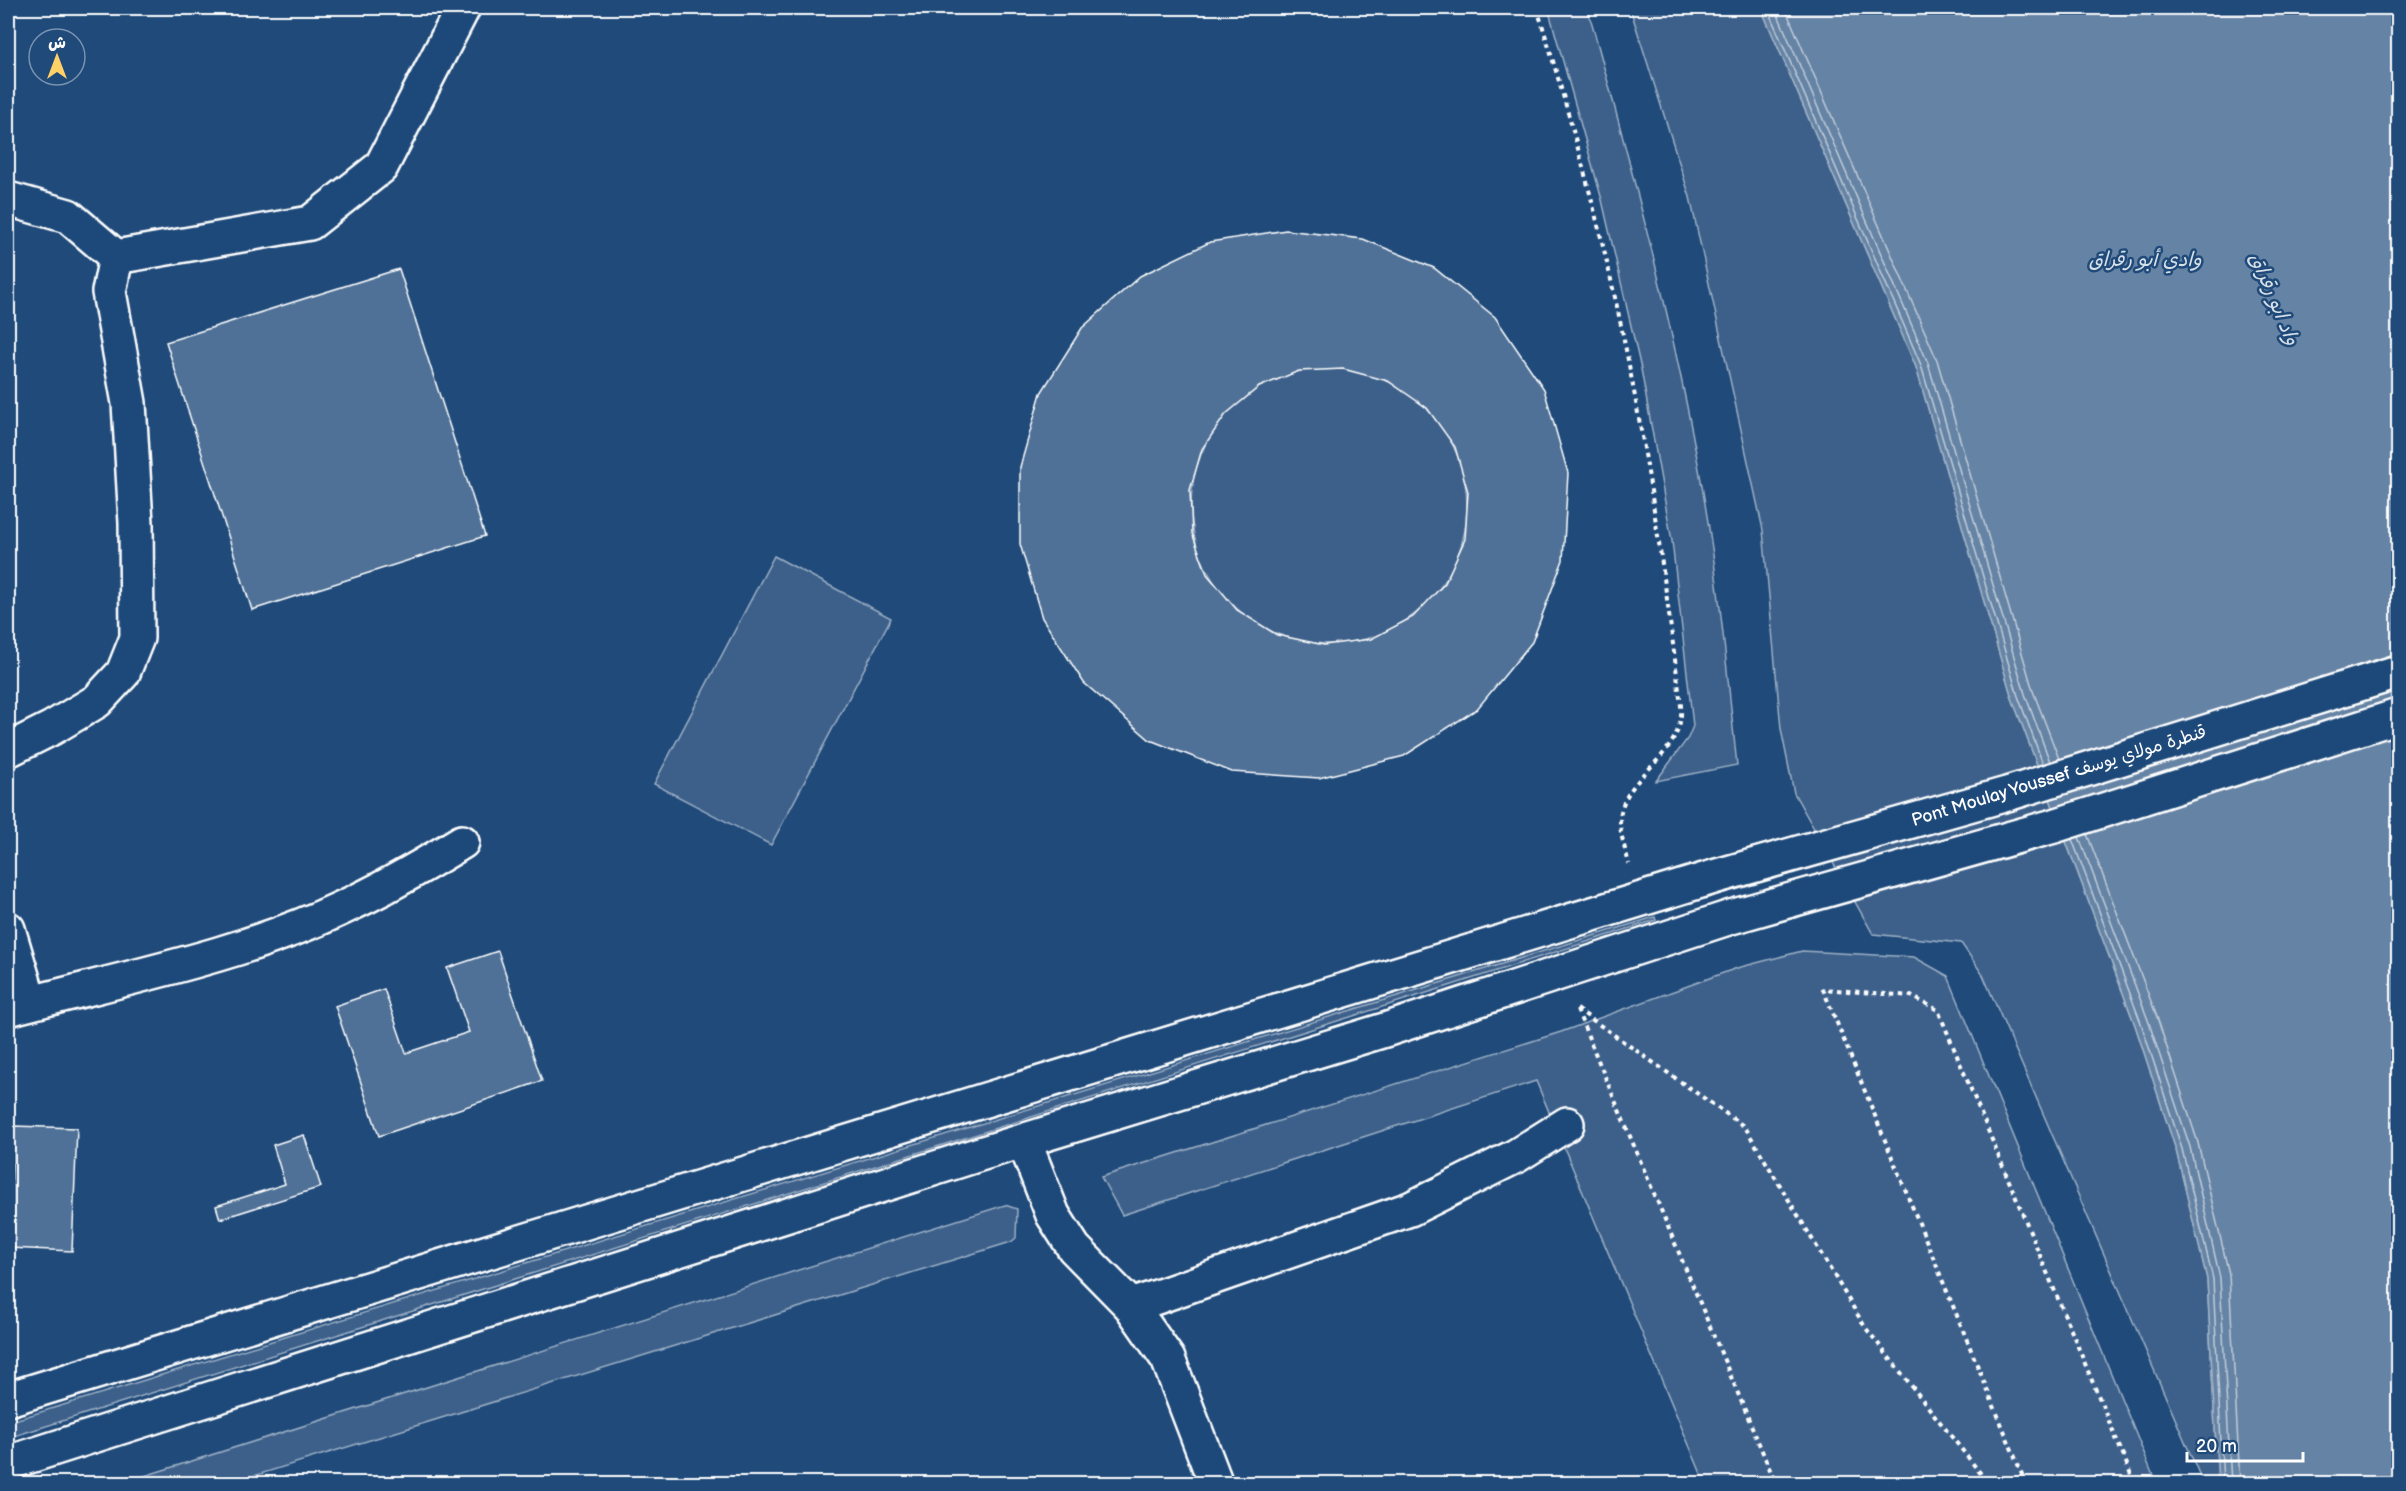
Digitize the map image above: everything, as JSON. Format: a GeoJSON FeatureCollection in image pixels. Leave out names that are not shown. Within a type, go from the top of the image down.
{"type":"FeatureCollection","features":[{"type":"Feature","properties":{"kind":"street"},"geometry":{"type":"LineString","coordinates":[[116,257],[310,223],[381,167],[463,8]]}},
{"type":"Feature","properties":{"kind":"street"},"geometry":{"type":"LineString","coordinates":[[8,200],[68,216],[116,257]]}},
{"type":"Feature","properties":{"kind":"street"},"geometry":{"type":"LineString","coordinates":[[8,750],[52,728],[97,701],[123,673],[137,638],[136,522],[129,403],[109,292],[116,257]]}},
{"type":"Feature","properties":{"kind":"street","name":"Pont Moulay Youssef قنطرة مولاي يوسف"},"geometry":{"type":"LineString","coordinates":[[8,1399],[1717,876],[2007,794],[2398,672]]}},
{"type":"Feature","properties":{"kind":"street"},"geometry":{"type":"LineString","coordinates":[[8,1463],[1388,1029],[1731,917],[2054,826],[2398,716]]}},
{"type":"Feature","properties":{"kind":"street"},"geometry":{"type":"LineString","coordinates":[[8,929],[19,1006],[247,945],[295,928],[342,909],[403,878],[462,842]]}},
{"type":"Feature","properties":{"kind":"street"},"geometry":{"type":"LineString","coordinates":[[1131,1305],[1410,1209],[1516,1156],[1567,1124]]}},
{"type":"Feature","properties":{"kind":"street"},"geometry":{"type":"LineString","coordinates":[[1024,1142],[1053,1215],[1074,1248],[1131,1305],[1167,1359],[1216,1484]]}},
{"type":"Feature","properties":{"kind":"path"},"geometry":{"type":"LineString","coordinates":[[1537,8],[1594,208],[1627,353],[1648,465],[1681,706],[1682,720],[1672,745],[1625,801],[1620,822],[1630,865]]}},
{"type":"Feature","properties":{"kind":"path"},"geometry":{"type":"LineString","coordinates":[[2026,1484],[1823,989],[1911,996],[1938,1010],[2135,1484]]}},
{"type":"Feature","properties":{"kind":"path"},"geometry":{"type":"LineString","coordinates":[[1776,1484],[1577,1010],[1745,1127],[1865,1327],[1989,1484]]}},
{"type":"Feature","properties":{"kind":"shaded area"},"geometry":{"type":"Polygon","coordinates":[[[1548,8],[1587,8],[1593,27],[1628,156],[1675,351],[1701,482],[1716,575],[1737,765],[1656,781],[1688,738],[1693,726],[1672,541],[1641,369],[1602,200],[1548,8]]]}},
{"type":"Feature","properties":{"kind":"shaded area"},"geometry":{"type":"Polygon","coordinates":[[[1630,8],[1761,8],[1916,367],[2012,698],[2135,1025],[2176,1150],[2207,1279],[2218,1483],[2203,1483],[1983,975],[1961,943],[1873,934],[1794,793],[1781,729],[1763,530],[1690,197],[1630,8]]]}},
{"type":"Feature","properties":{"kind":"shaded area"},"geometry":{"type":"Polygon","coordinates":[[[1329,368],[1369,374],[1394,384],[1416,399],[1436,419],[1451,441],[1461,466],[1467,506],[1461,546],[1451,571],[1436,593],[1416,613],[1394,628],[1369,638],[1329,644],[1289,638],[1264,628],[1242,613],[1222,593],[1207,571],[1197,546],[1191,506],[1197,466],[1207,441],[1222,419],[1242,399],[1264,384],[1289,374],[1329,368]]]}},
{"type":"Feature","properties":{"kind":"shaded area"},"geometry":{"type":"Polygon","coordinates":[[[774,556],[891,618],[771,845],[654,784],[774,556]]]}},
{"type":"Feature","properties":{"kind":"shaded area"},"geometry":{"type":"Polygon","coordinates":[[[1655,917],[1656,920],[1449,986],[8,1438],[8,1422],[1655,917]]]}},
{"type":"Feature","properties":{"kind":"shaded area"},"geometry":{"type":"Polygon","coordinates":[[[1802,951],[1914,957],[1948,976],[2156,1483],[1705,1483],[1536,1081],[1122,1215],[1101,1177],[1561,1032],[1737,968],[1802,951]]]}},
{"type":"Feature","properties":{"kind":"shaded area"},"geometry":{"type":"Polygon","coordinates":[[[1005,1205],[1017,1209],[1016,1238],[1011,1242],[231,1483],[122,1483],[1005,1205]]]}},
{"type":"Feature","properties":{"kind":"water","name":"وادي أبو رقراق"},"geometry":{"type":"Polygon","coordinates":[[[1761,8],[2398,8],[2398,1483],[2218,1483],[2207,1279],[2176,1150],[2135,1025],[2012,698],[1916,367],[1761,8]]]}},
{"type":"Feature","properties":{"kind":"building"},"geometry":{"type":"Polygon","coordinates":[[[1286,230],[1363,239],[1434,268],[1495,317],[1544,389],[1568,473],[1563,560],[1532,642],[1477,709],[1404,756],[1319,778],[1232,772],[1150,740],[1084,683],[1042,618],[1020,544],[1020,467],[1041,393],[1082,328],[1140,276],[1210,242],[1286,230]],[[1343,369],[1299,371],[1259,387],[1226,414],[1202,449],[1190,490],[1192,533],[1207,574],[1237,610],[1277,635],[1324,645],[1371,639],[1413,617],[1445,583],[1465,539],[1468,492],[1455,447],[1427,408],[1388,381],[1343,369]]]}},
{"type":"Feature","properties":{"kind":"building"},"geometry":{"type":"Polygon","coordinates":[[[399,269],[485,536],[252,610],[166,342],[399,269]]]}},
{"type":"Feature","properties":{"kind":"building"},"geometry":{"type":"Polygon","coordinates":[[[498,951],[542,1081],[379,1136],[335,1006],[384,989],[406,1053],[469,1032],[447,968],[498,951]]]}},
{"type":"Feature","properties":{"kind":"building"},"geometry":{"type":"Polygon","coordinates":[[[13,1126],[77,1128],[72,1251],[9,1248],[13,1126]]]}},
{"type":"Feature","properties":{"kind":"building"},"geometry":{"type":"Polygon","coordinates":[[[304,1135],[321,1187],[220,1219],[216,1206],[285,1184],[273,1145],[304,1135]]]}},
{"type":"Feature","properties":{"kind":"water label","name":"واد ابو رقراق"},"geometry":{"type":"Point","coordinates":[2274,299]}}]}
